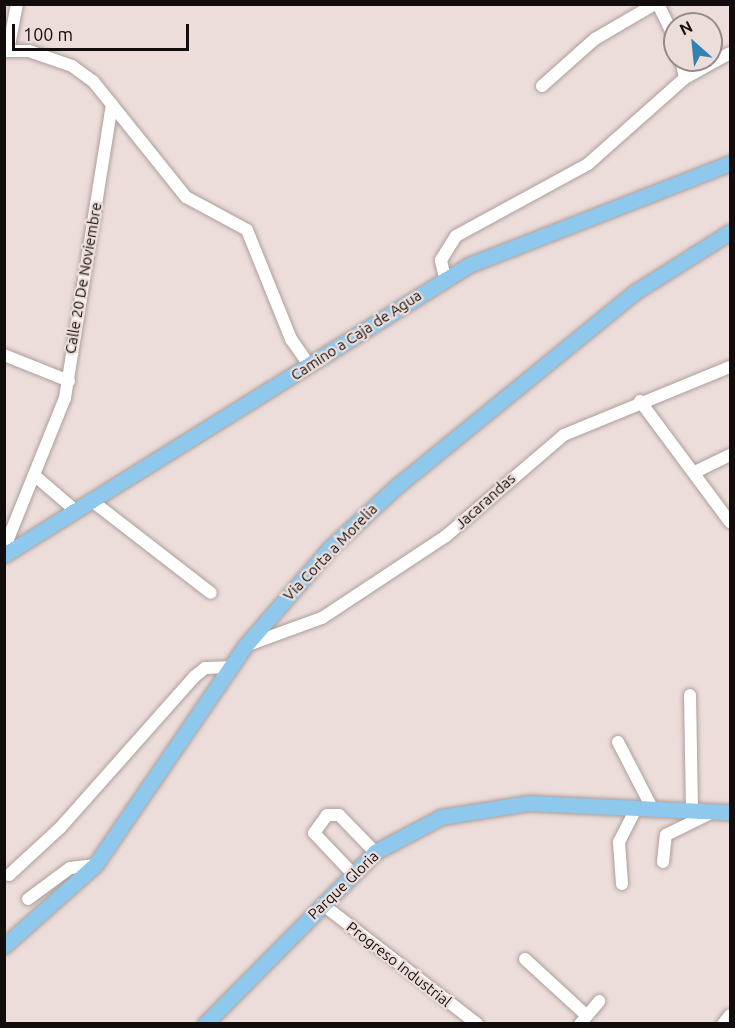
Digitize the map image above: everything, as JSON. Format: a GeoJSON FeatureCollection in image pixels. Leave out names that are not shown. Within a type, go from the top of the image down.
{"type":"FeatureCollection","features":[{"type":"Feature","properties":{"kind":"main road","name":"Camino a Caja de Agua"},"geometry":{"type":"LineString","coordinates":[[4,555],[445,278],[648,190],[730,163]]}},
{"type":"Feature","properties":{"kind":"main road","name":"Via Corta a Morelia"},"geometry":{"type":"LineString","coordinates":[[4,946],[95,865],[245,646],[330,548],[397,486],[635,292],[730,232]]}},
{"type":"Feature","properties":{"kind":"main road","name":"Parque Gloria"},"geometry":{"type":"LineString","coordinates":[[205,1023],[352,873],[375,852],[406,832],[477,808],[528,803],[725,810]]}},
{"type":"Feature","properties":{"kind":"street"},"geometry":{"type":"LineString","coordinates":[[16,4],[6,51],[29,51],[72,66],[112,105],[186,197],[247,230],[291,339],[309,365]]}},
{"type":"Feature","properties":{"kind":"street"},"geometry":{"type":"LineString","coordinates":[[542,86],[595,39],[657,4]]}},
{"type":"Feature","properties":{"kind":"street"},"geometry":{"type":"LineString","coordinates":[[445,278],[441,260],[456,236],[588,164],[685,78],[730,53]]}},
{"type":"Feature","properties":{"kind":"street"},"geometry":{"type":"LineString","coordinates":[[684,72],[685,78]]}},
{"type":"Feature","properties":{"kind":"street","name":"Calle 20 De Noviembre"},"geometry":{"type":"LineString","coordinates":[[4,549],[69,381],[72,329],[112,105]]}},
{"type":"Feature","properties":{"kind":"street"},"geometry":{"type":"LineString","coordinates":[[4,355],[69,381]]}},
{"type":"Feature","properties":{"kind":"street","name":"Jacarandas"},"geometry":{"type":"LineString","coordinates":[[245,646],[322,618],[469,519],[546,446],[640,401],[730,367]]}},
{"type":"Feature","properties":{"kind":"street"},"geometry":{"type":"LineString","coordinates":[[640,401],[726,505],[730,522]]}},
{"type":"Feature","properties":{"kind":"street"},"geometry":{"type":"LineString","coordinates":[[697,471],[730,455]]}},
{"type":"Feature","properties":{"kind":"street"},"geometry":{"type":"LineString","coordinates":[[34,475],[76,511]]}},
{"type":"Feature","properties":{"kind":"street"},"geometry":{"type":"LineString","coordinates":[[92,501],[211,593]]}},
{"type":"Feature","properties":{"kind":"street"},"geometry":{"type":"LineString","coordinates":[[9,875],[60,828],[194,676],[205,668],[230,667]]}},
{"type":"Feature","properties":{"kind":"street"},"geometry":{"type":"LineString","coordinates":[[690,695],[692,810]]}},
{"type":"Feature","properties":{"kind":"street"},"geometry":{"type":"LineString","coordinates":[[618,742],[652,808]]}},
{"type":"Feature","properties":{"kind":"street"},"geometry":{"type":"LineString","coordinates":[[622,884],[619,842],[636,808]]}},
{"type":"Feature","properties":{"kind":"street"},"geometry":{"type":"LineString","coordinates":[[663,862],[666,835],[725,810]]}},
{"type":"Feature","properties":{"kind":"street"},"geometry":{"type":"LineString","coordinates":[[352,873],[314,833],[327,815],[339,815],[375,852]]}},
{"type":"Feature","properties":{"kind":"street"},"geometry":{"type":"LineString","coordinates":[[28,899],[70,868],[95,865]]}},
{"type":"Feature","properties":{"kind":"street","name":"Progreso Industrial"},"geometry":{"type":"LineString","coordinates":[[322,904],[477,1023]]}},
{"type":"Feature","properties":{"kind":"street"},"geometry":{"type":"LineString","coordinates":[[525,959],[583,1019],[599,1001]]}},
{"type":"Feature","properties":{"kind":"street"},"geometry":{"type":"LineString","coordinates":[[723,1023],[730,1015]]}}]}
